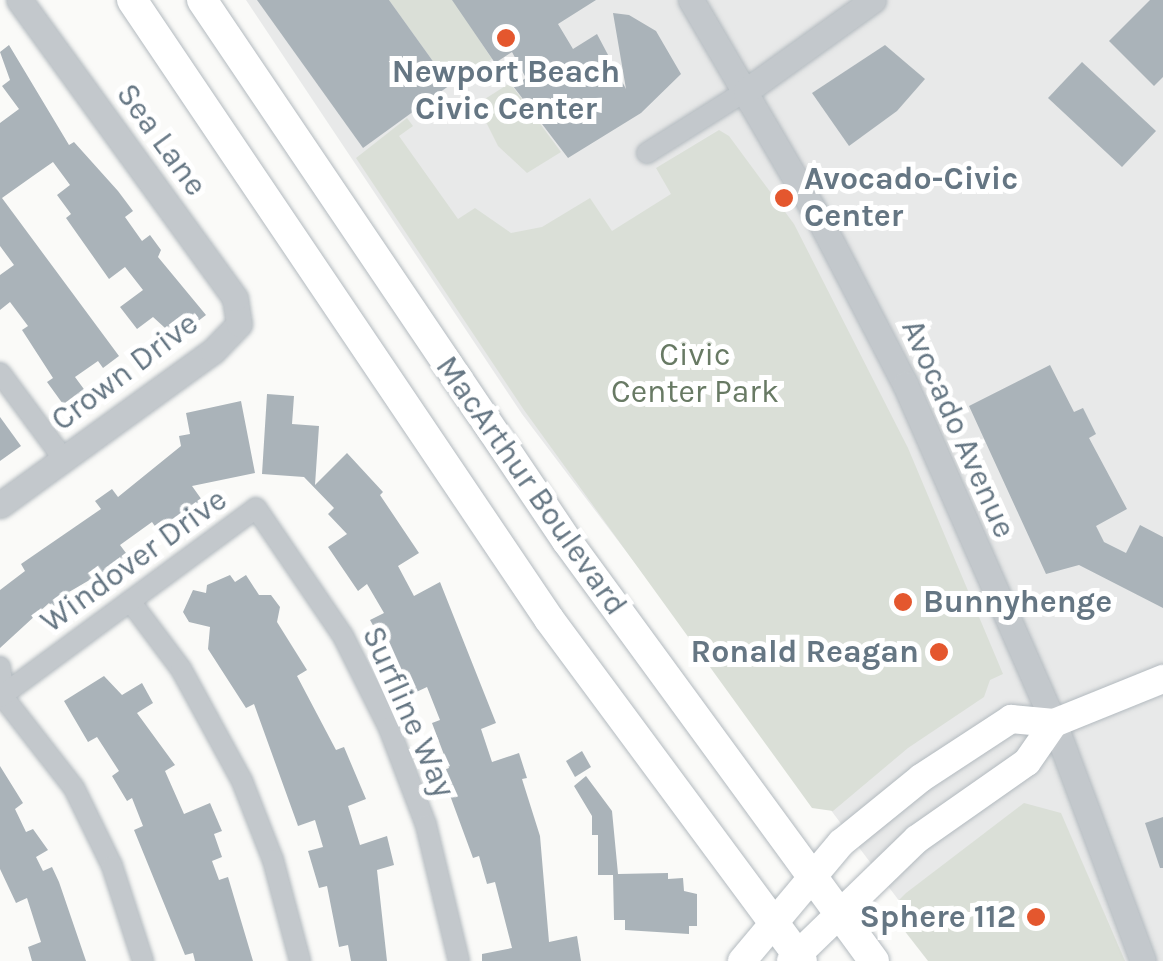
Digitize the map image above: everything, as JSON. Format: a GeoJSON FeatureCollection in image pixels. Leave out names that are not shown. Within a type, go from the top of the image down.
{"type":"FeatureCollection","features":[{"type":"Feature","properties":{"kind":"main road","name":"MacArthur Boulevard"},"geometry":{"type":"LineString","coordinates":[[132,0],[549,619],[773,920],[796,958]]}},
{"type":"Feature","properties":{"kind":"main road","name":"MacArthur Boulevard"},"geometry":{"type":"LineString","coordinates":[[202,0],[567,541],[814,872],[874,961]]}},
{"type":"Feature","properties":{"kind":"main road"},"geometry":{"type":"LineString","coordinates":[[742,961],[814,872],[921,778],[1011,719],[1054,723],[1163,679]]}},
{"type":"Feature","properties":{"kind":"main road"},"geometry":{"type":"LineString","coordinates":[[796,958],[838,909],[956,807],[1028,762],[1054,723]]}},
{"type":"Feature","properties":{"kind":"street","name":"Sea Lane"},"geometry":{"type":"LineString","coordinates":[[19,0],[228,288],[239,324]]}},
{"type":"Feature","properties":{"kind":"street","name":"Avocado Avenue"},"geometry":{"type":"LineString","coordinates":[[691,0],[746,92],[905,384],[1054,723],[1143,961]]}},
{"type":"Feature","properties":{"kind":"street"},"geometry":{"type":"LineString","coordinates":[[647,153],[746,92],[873,0]]}},
{"type":"Feature","properties":{"kind":"street","name":"Crown Drive"},"geometry":{"type":"LineString","coordinates":[[0,505],[239,324]]}},
{"type":"Feature","properties":{"kind":"street"},"geometry":{"type":"LineString","coordinates":[[0,374],[63,458]]}},
{"type":"Feature","properties":{"kind":"street","name":"Windover Drive"},"geometry":{"type":"LineString","coordinates":[[1,695],[256,508]]}},
{"type":"Feature","properties":{"kind":"street","name":"Surfline Way"},"geometry":{"type":"LineString","coordinates":[[256,508],[343,636],[390,728],[426,825],[459,961]]}},
{"type":"Feature","properties":{"kind":"street"},"geometry":{"type":"LineString","coordinates":[[130,601],[197,696],[242,781],[273,860],[300,961]]}},
{"type":"Feature","properties":{"kind":"street"},"geometry":{"type":"LineString","coordinates":[[0,667],[1,695],[74,788],[97,832],[144,961]]}},
{"type":"Feature","properties":{"kind":"shaded area"},"geometry":{"type":"Polygon","coordinates":[[[246,0],[1163,0],[1163,961],[929,961],[900,902],[827,805],[816,802],[522,414],[246,0]]]}},
{"type":"Feature","properties":{"kind":"green space"},"geometry":{"type":"Polygon","coordinates":[[[389,0],[453,0],[492,59],[450,85],[389,0]]]}},
{"type":"Feature","properties":{"kind":"green space"},"geometry":{"type":"Polygon","coordinates":[[[510,83],[561,152],[527,173],[498,146],[477,104],[510,83]]]}},
{"type":"Feature","properties":{"kind":"green space","name":"Civic Center Park"},"geometry":{"type":"Polygon","coordinates":[[[407,118],[413,126],[399,136],[458,219],[475,208],[511,233],[542,227],[590,198],[612,231],[671,194],[656,168],[719,130],[729,136],[794,224],[908,448],[1003,674],[990,680],[984,697],[908,748],[833,811],[812,808],[524,410],[356,158],[407,118]]]}},
{"type":"Feature","properties":{"kind":"green space"},"geometry":{"type":"Polygon","coordinates":[[[1024,803],[1061,813],[1125,961],[928,961],[900,925],[897,902],[906,893],[1024,803]]]}},
{"type":"Feature","properties":{"kind":"building"},"geometry":{"type":"Polygon","coordinates":[[[257,0],[389,0],[450,85],[363,148],[257,0]]]}},
{"type":"Feature","properties":{"kind":"building"},"geometry":{"type":"Polygon","coordinates":[[[452,0],[596,0],[558,24],[573,49],[597,34],[626,89],[613,13],[629,15],[656,31],[681,74],[641,113],[568,158],[513,86],[526,78],[512,52],[495,63],[452,0]]]}},
{"type":"Feature","properties":{"kind":"building"},"geometry":{"type":"Polygon","coordinates":[[[1150,0],[1163,0],[1163,77],[1154,86],[1109,41],[1150,0]]]}},
{"type":"Feature","properties":{"kind":"building"},"geometry":{"type":"Polygon","coordinates":[[[9,45],[69,145],[74,142],[118,191],[133,211],[125,217],[142,241],[150,235],[161,250],[158,257],[206,315],[176,338],[153,317],[137,329],[120,307],[143,290],[125,267],[109,279],[66,218],[71,214],[57,195],[70,185],[53,162],[2,198],[119,356],[103,368],[98,361],[75,377],[89,396],[68,411],[47,382],[53,378],[22,330],[28,326],[10,302],[0,310],[0,275],[14,265],[0,246],[0,123],[19,109],[2,86],[10,80],[0,52],[9,45]]]}},
{"type":"Feature","properties":{"kind":"building"},"geometry":{"type":"Polygon","coordinates":[[[885,45],[925,79],[897,111],[849,146],[812,93],[885,45]]]}},
{"type":"Feature","properties":{"kind":"building"},"geometry":{"type":"Polygon","coordinates":[[[1082,62],[1156,131],[1122,167],[1048,98],[1082,62]]]}},
{"type":"Feature","properties":{"kind":"building"},"geometry":{"type":"Polygon","coordinates":[[[1050,365],[1074,412],[1083,408],[1096,434],[1089,438],[1127,509],[1096,526],[1104,542],[1126,553],[1140,525],[1163,537],[1163,608],[1079,565],[1046,574],[969,406],[1050,365]]]}},
{"type":"Feature","properties":{"kind":"building"},"geometry":{"type":"Polygon","coordinates":[[[267,394],[294,396],[292,424],[319,426],[315,485],[347,453],[383,492],[380,495],[419,553],[398,566],[414,596],[440,582],[496,723],[481,729],[492,762],[519,753],[527,778],[522,779],[540,836],[549,942],[577,936],[581,961],[482,961],[482,954],[512,948],[495,882],[487,884],[479,856],[473,858],[441,771],[449,768],[432,723],[440,720],[427,687],[412,694],[370,620],[384,613],[367,584],[358,591],[328,547],[347,534],[328,514],[334,508],[304,477],[262,474],[267,394]]]}},
{"type":"Feature","properties":{"kind":"building"},"geometry":{"type":"Polygon","coordinates":[[[241,401],[255,473],[192,486],[202,500],[177,518],[182,524],[163,538],[152,522],[120,545],[129,557],[69,592],[75,599],[56,612],[49,603],[0,648],[0,590],[25,571],[21,564],[101,509],[95,501],[112,489],[118,497],[181,446],[179,436],[190,434],[186,413],[241,401]]]}},
{"type":"Feature","properties":{"kind":"building"},"geometry":{"type":"Polygon","coordinates":[[[0,417],[21,446],[0,461],[0,417]]]}},
{"type":"Feature","properties":{"kind":"building"},"geometry":{"type":"Polygon","coordinates":[[[230,575],[235,582],[246,575],[259,595],[271,595],[280,607],[277,622],[307,670],[297,676],[336,750],[344,747],[366,799],[348,806],[360,845],[387,836],[394,865],[377,870],[387,961],[351,961],[348,945],[339,947],[327,886],[319,888],[308,851],[323,847],[315,820],[298,826],[254,704],[246,708],[208,649],[210,627],[189,622],[183,612],[193,590],[206,593],[207,585],[230,575]]]}},
{"type":"Feature","properties":{"kind":"building"},"geometry":{"type":"Polygon","coordinates":[[[104,676],[122,695],[142,683],[153,703],[137,713],[175,765],[165,771],[184,814],[210,803],[222,831],[214,834],[222,857],[212,861],[219,880],[228,877],[253,961],[195,961],[193,953],[185,955],[134,830],[143,826],[132,798],[127,801],[112,776],[119,771],[97,737],[88,742],[64,701],[104,676]]]}},
{"type":"Feature","properties":{"kind":"building"},"geometry":{"type":"Polygon","coordinates":[[[582,751],[591,767],[575,777],[566,761],[582,751]]]}},
{"type":"Feature","properties":{"kind":"building"},"geometry":{"type":"Polygon","coordinates":[[[0,766],[23,803],[15,809],[26,832],[33,829],[48,850],[36,857],[43,871],[52,867],[86,961],[32,961],[28,947],[41,942],[27,898],[16,903],[0,869],[0,766]]]}},
{"type":"Feature","properties":{"kind":"building"},"geometry":{"type":"Polygon","coordinates":[[[586,776],[612,811],[618,874],[668,873],[668,879],[683,878],[684,891],[697,894],[697,926],[689,926],[689,934],[625,930],[625,920],[614,920],[613,875],[598,875],[598,835],[592,835],[592,816],[574,786],[586,776]]]}},
{"type":"Feature","properties":{"kind":"building"},"geometry":{"type":"Polygon","coordinates":[[[1163,817],[1163,868],[1160,868],[1145,823],[1163,817]]]}},
{"type":"Feature","properties":{"kind":"place","name":"Newport Beach Civic Center"},"geometry":{"type":"Point","coordinates":[506,38]}},
{"type":"Feature","properties":{"kind":"place","name":"Avocado-Civic Center"},"geometry":{"type":"Point","coordinates":[784,198]}},
{"type":"Feature","properties":{"kind":"place","name":"Bunnyhenge"},"geometry":{"type":"Point","coordinates":[903,602]}},
{"type":"Feature","properties":{"kind":"place","name":"Ronald Reagan"},"geometry":{"type":"Point","coordinates":[939,652]}},
{"type":"Feature","properties":{"kind":"place","name":"Sphere 112"},"geometry":{"type":"Point","coordinates":[1036,917]}}]}
